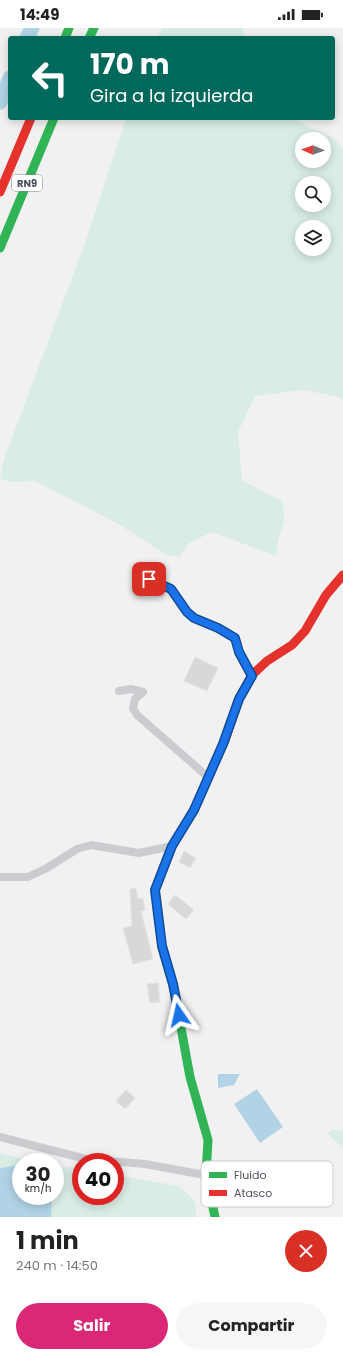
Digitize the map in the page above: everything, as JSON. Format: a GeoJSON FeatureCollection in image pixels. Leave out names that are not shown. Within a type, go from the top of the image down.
{"type":"FeatureCollection","features":[{"type":"Feature","properties":{"kind":"main road","name":"RN9"},"geometry":{"type":"LineString","coordinates":[[0,192],[30,120]]}},
{"type":"Feature","properties":{"kind":"main road","name":"RN9"},"geometry":{"type":"LineString","coordinates":[[0,248],[53,120]]}},
{"type":"Feature","properties":{"kind":"main road"},"geometry":{"type":"LineString","coordinates":[[207,1161],[208,1140],[190,1077],[173,984],[162,946],[156,909],[155,890],[172,846],[194,810],[223,744],[239,699],[252,676],[267,662],[292,646],[305,631],[326,595],[343,575]]}},
{"type":"Feature","properties":{"kind":"lane"},"geometry":{"type":"LineString","coordinates":[[149,579],[171,589],[187,612],[194,618],[218,628],[235,638],[239,652],[252,676]]}},
{"type":"Feature","properties":{"kind":"lane"},"geometry":{"type":"LineString","coordinates":[[119,690],[131,689],[143,692],[136,699],[133,708],[137,715],[208,778]]}},
{"type":"Feature","properties":{"kind":"lane"},"geometry":{"type":"LineString","coordinates":[[0,877],[28,876],[46,868],[77,849],[91,845],[139,853],[172,846]]}},
{"type":"Feature","properties":{"kind":"lane"},"geometry":{"type":"LineString","coordinates":[[0,1137],[86,1159],[145,1164],[201,1174]]}},
{"type":"Feature","properties":{"kind":"lane"},"geometry":{"type":"LineString","coordinates":[[215,1214],[223,1217]]}},
{"type":"Feature","properties":{"kind":"green space"},"geometry":{"type":"Polygon","coordinates":[[[162,28],[243,28],[244,36],[158,36],[162,28]]]}},
{"type":"Feature","properties":{"kind":"green space"},"geometry":{"type":"Polygon","coordinates":[[[125,120],[296,120],[321,132],[295,132],[295,168],[331,168],[331,137],[333,138],[343,149],[343,402],[340,397],[303,390],[255,396],[238,432],[242,480],[283,502],[284,522],[278,541],[276,556],[212,532],[189,543],[179,557],[165,554],[120,525],[35,481],[12,482],[0,479],[4,459],[85,243],[125,120]]]}},
{"type":"Feature","properties":{"kind":"green space"},"geometry":{"type":"Polygon","coordinates":[[[334,1129],[343,1131],[343,1148],[327,1133],[334,1129]]]}},
{"type":"Feature","properties":{"kind":"green space"},"geometry":{"type":"Polygon","coordinates":[[[0,1153],[12,1156],[12,1205],[64,1205],[64,1167],[72,1168],[72,1205],[124,1205],[124,1177],[179,1186],[193,1199],[196,1204],[196,1217],[0,1217],[0,1153]]]}},
{"type":"Feature","properties":{"kind":"water"},"geometry":{"type":"Polygon","coordinates":[[[218,1074],[240,1074],[234,1085],[218,1088],[218,1074]]]}},
{"type":"Feature","properties":{"kind":"water"},"geometry":{"type":"Polygon","coordinates":[[[257,1089],[283,1127],[260,1143],[234,1104],[257,1089]]]}},
{"type":"Feature","properties":{"kind":"water"},"geometry":{"type":"Polygon","coordinates":[[[12,1166],[12,1205],[52,1205],[51,1217],[0,1217],[0,1168],[12,1166]]]}},
{"type":"Feature","properties":{"kind":"building"},"geometry":{"type":"Polygon","coordinates":[[[195,657],[218,668],[207,691],[184,681],[195,657]]]}},
{"type":"Feature","properties":{"kind":"building"},"geometry":{"type":"Polygon","coordinates":[[[184,851],[196,858],[190,868],[179,862],[184,851]]]}},
{"type":"Feature","properties":{"kind":"building"},"geometry":{"type":"Polygon","coordinates":[[[136,888],[138,899],[143,898],[145,910],[141,911],[153,959],[133,964],[123,928],[132,926],[130,889],[136,888]]]}},
{"type":"Feature","properties":{"kind":"building"},"geometry":{"type":"Polygon","coordinates":[[[175,895],[194,910],[186,919],[169,905],[169,902],[175,895]]]}},
{"type":"Feature","properties":{"kind":"building"},"geometry":{"type":"Polygon","coordinates":[[[158,983],[160,1002],[150,1003],[147,984],[158,983]]]}},
{"type":"Feature","properties":{"kind":"building"},"geometry":{"type":"Polygon","coordinates":[[[126,1090],[135,1098],[125,1109],[116,1101],[126,1090]]]}},
{"type":"Feature","properties":{"kind":"waterway"},"geometry":{"type":"LineString","coordinates":[[28,36],[32,28]]}},
{"type":"Feature","properties":{"kind":"waterway"},"geometry":{"type":"LineString","coordinates":[[0,102],[8,83]]}},
{"type":"Feature","properties":{"kind":"traffic: fast"},"geometry":{"type":"LineString","coordinates":[[66,36],[69,28]]}},
{"type":"Feature","properties":{"kind":"traffic: fast"},"geometry":{"type":"LineString","coordinates":[[90,36],[94,28]]}},
{"type":"Feature","properties":{"kind":"traffic: fast"},"geometry":{"type":"LineString","coordinates":[[0,248],[53,120]]}},
{"type":"Feature","properties":{"kind":"traffic: fast"},"geometry":{"type":"LineString","coordinates":[[207,1161],[208,1140],[190,1077],[173,984],[162,946],[155,890],[172,846],[194,810],[225,740]]}},
{"type":"Feature","properties":{"kind":"traffic: fast"},"geometry":{"type":"LineString","coordinates":[[213,1207],[215,1217]]}},
{"type":"Feature","properties":{"kind":"traffic: jam"},"geometry":{"type":"LineString","coordinates":[[0,192],[30,120]]}},
{"type":"Feature","properties":{"kind":"traffic: jam"},"geometry":{"type":"LineString","coordinates":[[225,740],[239,699],[252,675],[267,661],[292,645],[305,631],[326,595],[343,575]]}},
{"type":"Feature","properties":{"kind":"route"},"geometry":{"type":"LineString","coordinates":[[149,579],[171,589],[187,612],[194,618],[218,628],[235,638],[239,652],[252,676],[239,699],[223,744],[194,810],[172,846],[155,890],[156,909],[162,946],[173,984],[179,1015]]}}]}
